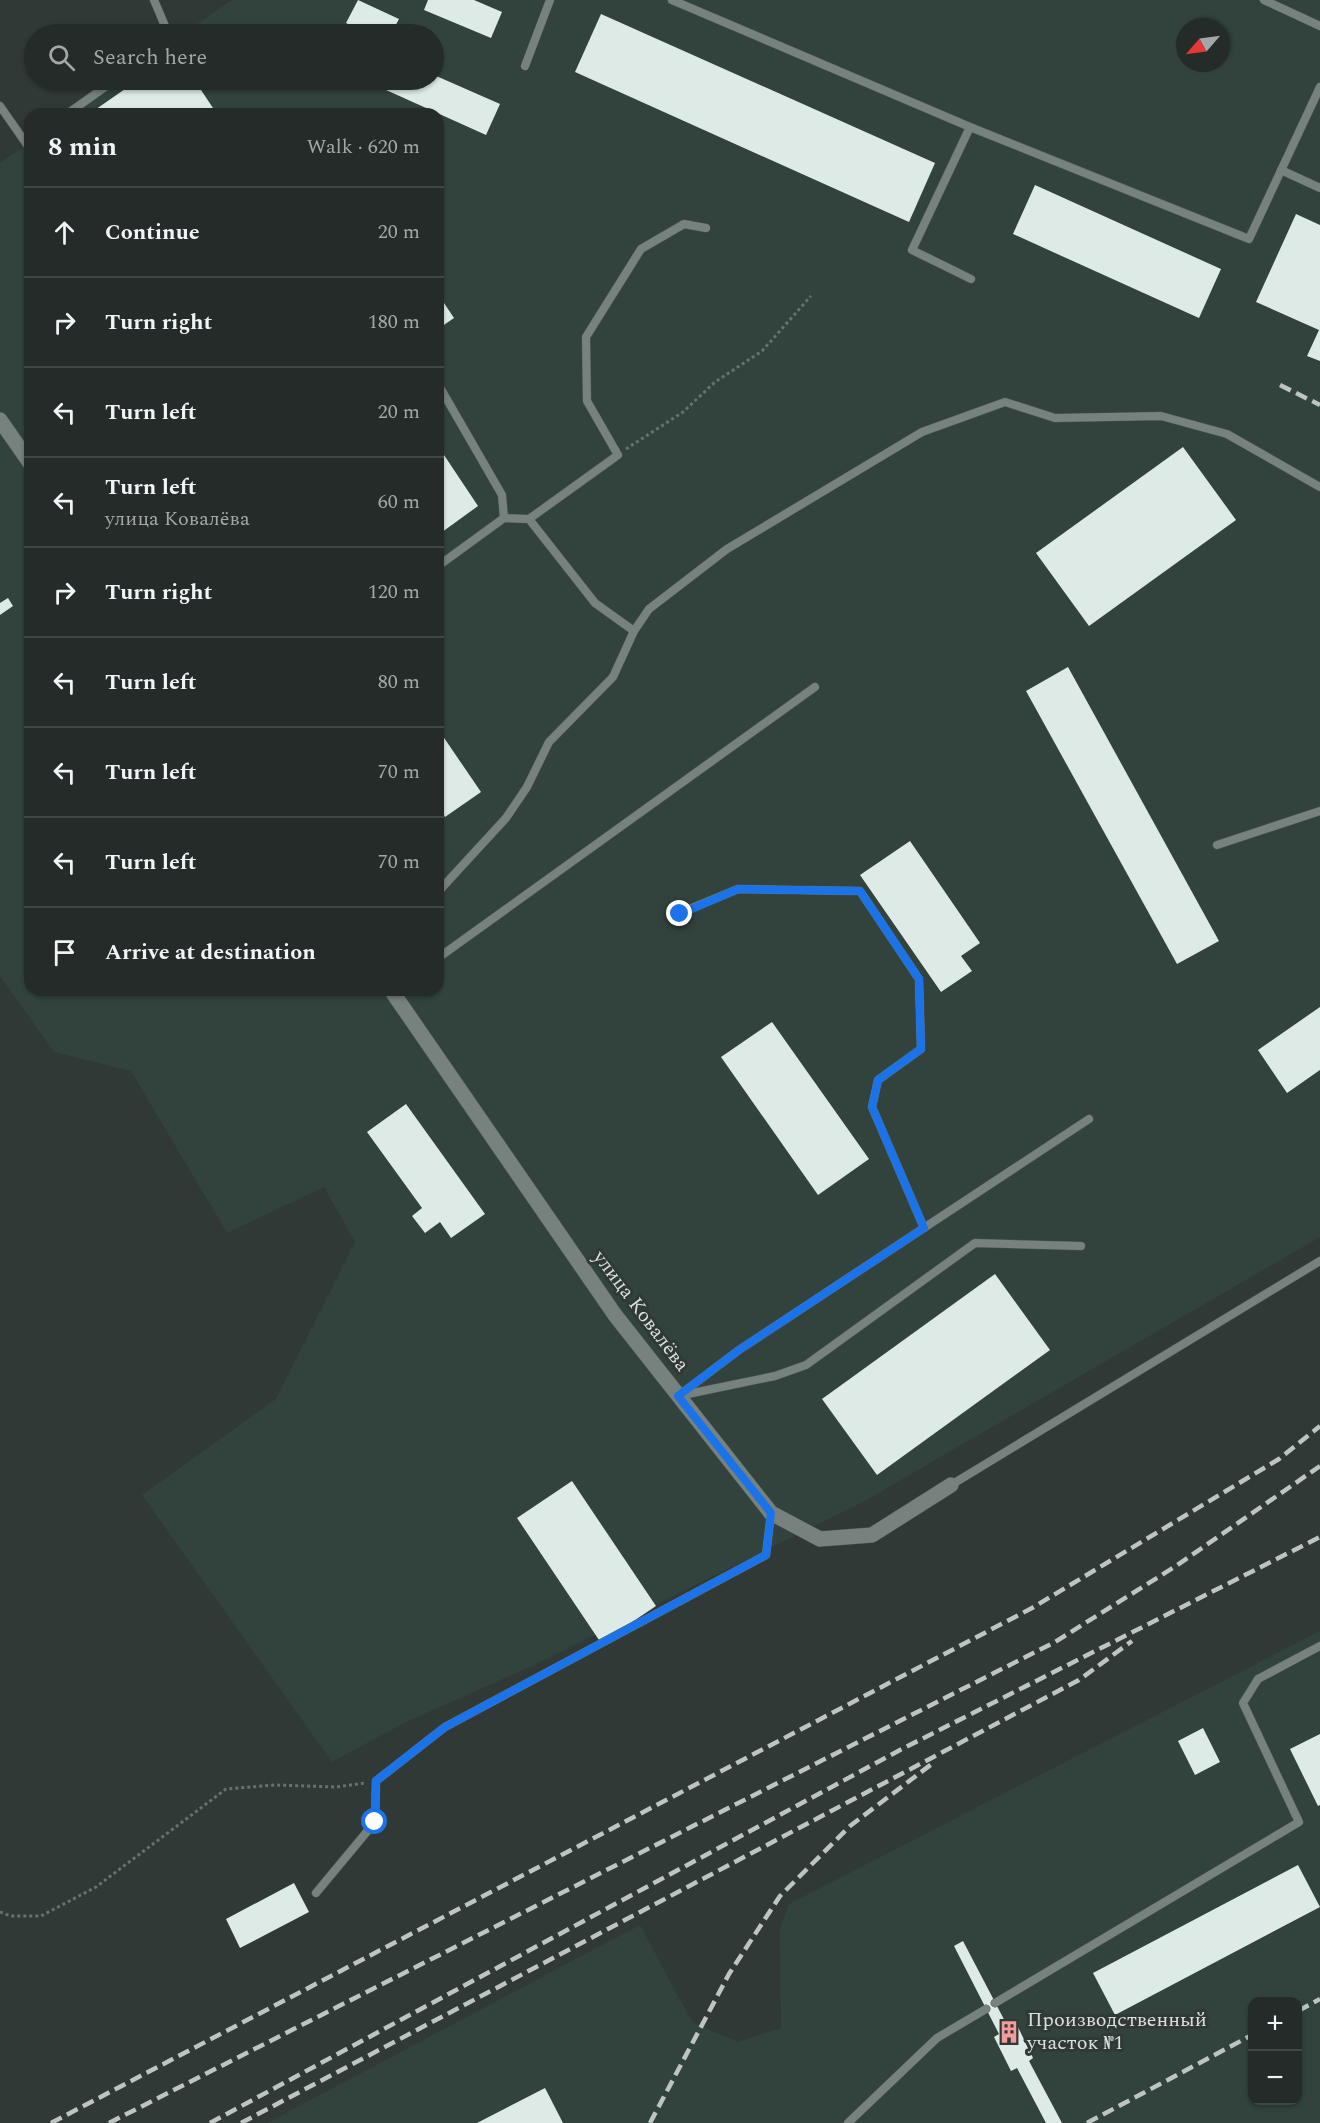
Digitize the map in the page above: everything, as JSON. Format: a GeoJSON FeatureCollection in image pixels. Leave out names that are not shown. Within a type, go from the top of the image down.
{"type":"FeatureCollection","features":[{"type":"Feature","properties":{"kind":"street"},"geometry":{"type":"LineString","coordinates":[[0,420],[24,455]]}},
{"type":"Feature","properties":{"kind":"street","name":"улица Ковалёва"},"geometry":{"type":"LineString","coordinates":[[396,996],[615,1316],[771,1513],[820,1539],[872,1535],[951,1485]]}},
{"type":"Feature","properties":{"kind":"lane"},"geometry":{"type":"LineString","coordinates":[[154,0],[164,24]]}},
{"type":"Feature","properties":{"kind":"lane"},"geometry":{"type":"LineString","coordinates":[[525,66],[550,0]]}},
{"type":"Feature","properties":{"kind":"lane"},"geometry":{"type":"LineString","coordinates":[[672,0],[970,127],[1249,239],[1320,87]]}},
{"type":"Feature","properties":{"kind":"lane"},"geometry":{"type":"LineString","coordinates":[[1264,0],[1320,26]]}},
{"type":"Feature","properties":{"kind":"lane"},"geometry":{"type":"LineString","coordinates":[[75,108],[101,90]]}},
{"type":"Feature","properties":{"kind":"lane"},"geometry":{"type":"LineString","coordinates":[[0,106],[24,137]]}},
{"type":"Feature","properties":{"kind":"lane"},"geometry":{"type":"LineString","coordinates":[[970,127],[912,250],[971,279]]}},
{"type":"Feature","properties":{"kind":"lane"},"geometry":{"type":"LineString","coordinates":[[1281,170],[1320,188]]}},
{"type":"Feature","properties":{"kind":"lane"},"geometry":{"type":"LineString","coordinates":[[444,562],[504,518],[529,519],[618,455],[586,401],[586,337],[641,249],[684,224],[706,228]]}},
{"type":"Feature","properties":{"kind":"lane"},"geometry":{"type":"LineString","coordinates":[[444,394],[502,495],[504,518]]}},
{"type":"Feature","properties":{"kind":"lane"},"geometry":{"type":"LineString","coordinates":[[444,885],[506,818],[527,787],[549,742],[613,677],[634,631],[649,609],[727,549],[922,432],[1005,402],[1055,418],[1161,416],[1227,434],[1320,487]]}},
{"type":"Feature","properties":{"kind":"lane"},"geometry":{"type":"LineString","coordinates":[[529,519],[595,603],[634,631]]}},
{"type":"Feature","properties":{"kind":"lane"},"geometry":{"type":"LineString","coordinates":[[444,954],[815,687]]}},
{"type":"Feature","properties":{"kind":"lane"},"geometry":{"type":"LineString","coordinates":[[1217,845],[1320,811]]}},
{"type":"Feature","properties":{"kind":"lane"},"geometry":{"type":"LineString","coordinates":[[680,914],[738,889],[860,891],[919,979],[921,1049],[878,1080],[872,1107],[924,1228]]}},
{"type":"Feature","properties":{"kind":"lane"},"geometry":{"type":"LineString","coordinates":[[678,1396],[739,1350],[1089,1119]]}},
{"type":"Feature","properties":{"kind":"lane"},"geometry":{"type":"LineString","coordinates":[[678,1396],[775,1376],[806,1365],[975,1243],[1081,1246]]}},
{"type":"Feature","properties":{"kind":"lane"},"geometry":{"type":"LineString","coordinates":[[951,1485],[1320,1261]]}},
{"type":"Feature","properties":{"kind":"lane"},"geometry":{"type":"LineString","coordinates":[[316,1893],[375,1822],[376,1781],[445,1727],[766,1555],[771,1513]]}},
{"type":"Feature","properties":{"kind":"lane"},"geometry":{"type":"LineString","coordinates":[[995,2003],[1299,1822],[1243,1704],[1258,1679],[1320,1646]]}},
{"type":"Feature","properties":{"kind":"lane"},"geometry":{"type":"LineString","coordinates":[[848,2123],[937,2038],[986,2009]]}},
{"type":"Feature","properties":{"kind":"path"},"geometry":{"type":"LineString","coordinates":[[618,455],[640,437],[683,411],[716,382],[762,351],[811,296]]}},
{"type":"Feature","properties":{"kind":"path"},"geometry":{"type":"LineString","coordinates":[[0,1912],[11,1916],[41,1916],[96,1887],[226,1789],[275,1785],[336,1787],[376,1781]]}},
{"type":"Feature","properties":{"kind":"shaded area"},"geometry":{"type":"Polygon","coordinates":[[[232,0],[1320,0],[1320,1237],[863,1502],[532,1666],[406,1722],[332,1762],[142,1495],[276,1399],[355,1242],[324,1187],[227,1233],[131,1071],[54,1052],[0,976],[0,163],[24,146],[24,996],[444,996],[444,108],[79,108],[105,90],[444,90],[444,24],[197,24],[232,0]]]}},
{"type":"Feature","properties":{"kind":"shaded area"},"geometry":{"type":"Polygon","coordinates":[[[1320,1631],[1320,2123],[267,2123],[640,1925],[692,2022],[738,2042],[781,2028],[780,1929],[789,1904],[1320,1631]]]}},
{"type":"Feature","properties":{"kind":"building"},"geometry":{"type":"Polygon","coordinates":[[[358,0],[399,19],[396,24],[346,23],[358,0]]]}},
{"type":"Feature","properties":{"kind":"building"},"geometry":{"type":"Polygon","coordinates":[[[428,0],[474,0],[502,12],[491,38],[424,10],[428,0]]]}},
{"type":"Feature","properties":{"kind":"building"},"geometry":{"type":"Polygon","coordinates":[[[601,14],[935,163],[909,222],[575,72],[601,14]]]}},
{"type":"Feature","properties":{"kind":"building"},"geometry":{"type":"Polygon","coordinates":[[[444,79],[500,104],[486,135],[444,116],[444,108],[426,108],[386,90],[444,90],[444,79]]]}},
{"type":"Feature","properties":{"kind":"building"},"geometry":{"type":"Polygon","coordinates":[[[124,90],[201,90],[213,108],[98,108],[124,90]]]}},
{"type":"Feature","properties":{"kind":"building"},"geometry":{"type":"Polygon","coordinates":[[[1035,185],[1221,269],[1199,318],[1013,234],[1035,185]]]}},
{"type":"Feature","properties":{"kind":"building"},"geometry":{"type":"Polygon","coordinates":[[[1296,214],[1320,225],[1320,361],[1307,356],[1319,330],[1256,302],[1296,214]]]}},
{"type":"Feature","properties":{"kind":"building"},"geometry":{"type":"Polygon","coordinates":[[[444,303],[454,318],[444,325],[444,303]]]}},
{"type":"Feature","properties":{"kind":"building"},"geometry":{"type":"Polygon","coordinates":[[[1183,447],[1236,520],[1089,626],[1036,553],[1183,447]]]}},
{"type":"Feature","properties":{"kind":"building"},"geometry":{"type":"Polygon","coordinates":[[[444,455],[478,506],[444,531],[444,455]]]}},
{"type":"Feature","properties":{"kind":"building"},"geometry":{"type":"Polygon","coordinates":[[[8,598],[13,606],[0,615],[0,603],[8,598]]]}},
{"type":"Feature","properties":{"kind":"building"},"geometry":{"type":"Polygon","coordinates":[[[1068,667],[1219,941],[1177,964],[1026,691],[1068,667]]]}},
{"type":"Feature","properties":{"kind":"building"},"geometry":{"type":"Polygon","coordinates":[[[444,738],[481,792],[445,817],[444,815],[444,738]]]}},
{"type":"Feature","properties":{"kind":"building"},"geometry":{"type":"Polygon","coordinates":[[[910,841],[980,943],[961,956],[972,971],[941,992],[860,875],[910,841]]]}},
{"type":"Feature","properties":{"kind":"building"},"geometry":{"type":"Polygon","coordinates":[[[1320,1007],[1320,1070],[1287,1093],[1258,1050],[1320,1007]]]}},
{"type":"Feature","properties":{"kind":"building"},"geometry":{"type":"Polygon","coordinates":[[[772,1022],[869,1159],[818,1195],[721,1057],[772,1022]]]}},
{"type":"Feature","properties":{"kind":"building"},"geometry":{"type":"Polygon","coordinates":[[[406,1104],[485,1214],[451,1238],[440,1222],[425,1233],[412,1216],[422,1208],[367,1132],[406,1104]]]}},
{"type":"Feature","properties":{"kind":"building"},"geometry":{"type":"Polygon","coordinates":[[[995,1274],[1050,1350],[877,1475],[822,1399],[995,1274]]]}},
{"type":"Feature","properties":{"kind":"building"},"geometry":{"type":"Polygon","coordinates":[[[572,1481],[656,1606],[601,1643],[517,1518],[572,1481]]]}},
{"type":"Feature","properties":{"kind":"building"},"geometry":{"type":"Polygon","coordinates":[[[1203,1728],[1220,1762],[1195,1775],[1178,1741],[1203,1728]]]}},
{"type":"Feature","properties":{"kind":"building"},"geometry":{"type":"Polygon","coordinates":[[[1320,1734],[1320,1805],[1318,1806],[1290,1749],[1320,1734]]]}},
{"type":"Feature","properties":{"kind":"building"},"geometry":{"type":"Polygon","coordinates":[[[1298,1865],[1320,1907],[1115,2015],[1093,1973],[1298,1865]]]}},
{"type":"Feature","properties":{"kind":"building"},"geometry":{"type":"Polygon","coordinates":[[[294,1883],[309,1912],[240,1948],[226,1919],[294,1883]]]}},
{"type":"Feature","properties":{"kind":"building","name":"Производственный участок №1"},"geometry":{"type":"Polygon","coordinates":[[[963,1941],[1009,2029],[1017,2025],[1033,2058],[1029,2061],[1062,2123],[1046,2123],[1017,2068],[1011,2071],[994,2037],[999,2034],[954,1946],[963,1941]]]}},
{"type":"Feature","properties":{"kind":"building"},"geometry":{"type":"Polygon","coordinates":[[[545,2088],[563,2123],[477,2123],[545,2088]]]}},
{"type":"Feature","properties":{"kind":"railway"},"geometry":{"type":"LineString","coordinates":[[1280,385],[1320,405]]}},
{"type":"Feature","properties":{"kind":"railway"},"geometry":{"type":"LineString","coordinates":[[51,2123],[1032,1608],[1279,1459],[1320,1426]]}},
{"type":"Feature","properties":{"kind":"railway"},"geometry":{"type":"LineString","coordinates":[[109,2123],[1055,1642],[1176,1566],[1320,1466]]}},
{"type":"Feature","properties":{"kind":"railway"},"geometry":{"type":"LineString","coordinates":[[210,2123],[900,1750],[1320,1537]]}},
{"type":"Feature","properties":{"kind":"railway"},"geometry":{"type":"LineString","coordinates":[[241,2123],[1079,1680],[1132,1641]]}},
{"type":"Feature","properties":{"kind":"railway"},"geometry":{"type":"LineString","coordinates":[[650,2123],[729,1974],[780,1896],[850,1826],[933,1763]]}},
{"type":"Feature","properties":{"kind":"railway"},"geometry":{"type":"LineString","coordinates":[[1302,2009],[1320,1999]]}},
{"type":"Feature","properties":{"kind":"railway"},"geometry":{"type":"LineString","coordinates":[[1087,2123],[1248,2037]]}},
{"type":"Feature","properties":{"kind":"place","name":"Производственный участок №1"},"geometry":{"type":"Point","coordinates":[1009,2032]}},
{"type":"Feature","properties":{"kind":"route"},"geometry":{"type":"LineString","coordinates":[[375,1822],[376,1781],[445,1727],[766,1555],[771,1513],[678,1396],[739,1350],[924,1228],[872,1107],[878,1080],[921,1049],[919,979],[860,891],[738,889],[680,914]]}}]}
